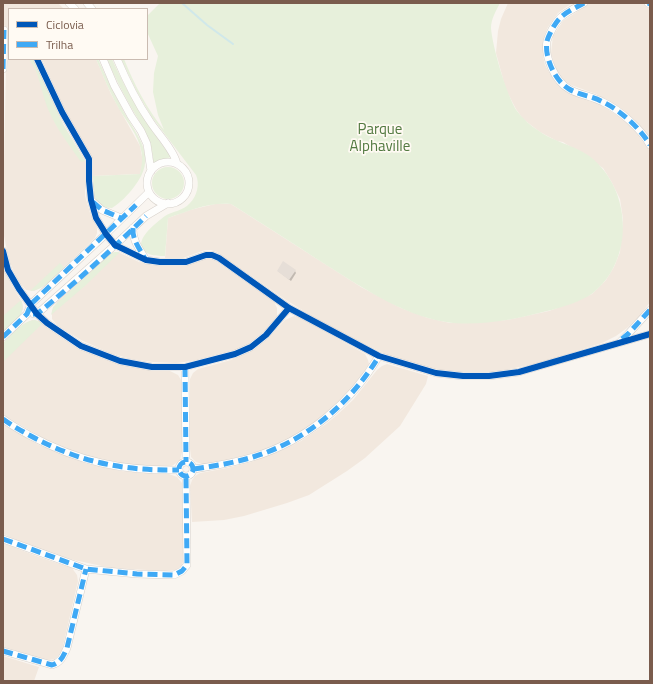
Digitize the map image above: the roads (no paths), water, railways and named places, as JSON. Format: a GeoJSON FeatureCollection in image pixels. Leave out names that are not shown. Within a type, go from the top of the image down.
{"type":"FeatureCollection","features":[{"type":"Feature","properties":{"kind":"street"},"geometry":{"type":"LineString","coordinates":[[584,3],[561,17],[553,29],[547,42],[548,57],[552,70],[559,81],[569,89],[604,102],[620,113],[634,125],[646,138],[650,145]]}},
{"type":"Feature","properties":{"kind":"street"},"geometry":{"type":"LineString","coordinates":[[3,69],[5,31]]}},
{"type":"Feature","properties":{"kind":"street"},"geometry":{"type":"LineString","coordinates":[[37,60],[62,112],[89,159],[91,200],[96,218],[106,234],[116,245],[146,260],[160,262],[186,262],[206,255],[212,255],[219,258],[289,308],[379,356],[436,373],[463,376],[489,376],[519,372],[558,362],[619,342],[650,334]]}},
{"type":"Feature","properties":{"kind":"street"},"geometry":{"type":"LineString","coordinates":[[103,60],[114,85],[147,144],[151,171]]}},
{"type":"Feature","properties":{"kind":"street"},"geometry":{"type":"LineString","coordinates":[[118,60],[123,73],[148,119],[175,155],[176,164]]}},
{"type":"Feature","properties":{"kind":"street"},"geometry":{"type":"LineString","coordinates":[[162,162],[176,164],[182,167],[187,174],[189,181],[186,194],[176,202],[168,203],[156,200],[149,192],[147,181],[151,171],[162,162]]}},
{"type":"Feature","properties":{"kind":"street"},"geometry":{"type":"LineString","coordinates":[[3,337],[28,314],[31,304],[149,192]]}},
{"type":"Feature","properties":{"kind":"street"},"geometry":{"type":"LineString","coordinates":[[91,200],[102,210],[122,218]]}},
{"type":"Feature","properties":{"kind":"street"},"geometry":{"type":"LineString","coordinates":[[28,314],[37,314],[116,245],[146,216],[168,203]]}},
{"type":"Feature","properties":{"kind":"street"},"geometry":{"type":"LineString","coordinates":[[133,228],[135,240],[146,260]]}},
{"type":"Feature","properties":{"kind":"street"},"geometry":{"type":"LineString","coordinates":[[3,251],[8,270],[19,289],[37,314],[47,323],[81,346],[120,361],[152,367],[185,367],[235,354],[251,347],[266,335],[289,308]]}},
{"type":"Feature","properties":{"kind":"street"},"geometry":{"type":"LineString","coordinates":[[619,342],[650,310]]}},
{"type":"Feature","properties":{"kind":"street"},"geometry":{"type":"LineString","coordinates":[[194,469],[220,465],[254,456],[281,446],[309,430],[335,411],[355,391],[379,356]]}},
{"type":"Feature","properties":{"kind":"street"},"geometry":{"type":"LineString","coordinates":[[185,367],[186,462]]}},
{"type":"Feature","properties":{"kind":"street"},"geometry":{"type":"LineString","coordinates":[[3,419],[45,443],[80,457],[124,468],[179,470]]}},
{"type":"Feature","properties":{"kind":"street"},"geometry":{"type":"LineString","coordinates":[[186,462],[192,464],[194,469],[192,475],[186,477],[181,475],[179,470],[181,464],[186,462]]}},
{"type":"Feature","properties":{"kind":"street"},"geometry":{"type":"LineString","coordinates":[[3,539],[86,569],[137,574],[174,575],[182,571],[187,565],[186,477]]}},
{"type":"Feature","properties":{"kind":"street"},"geometry":{"type":"LineString","coordinates":[[3,651],[52,665],[58,663],[63,658],[67,648],[86,569]]}},
{"type":"Feature","properties":{"kind":"waterway"},"geometry":{"type":"LineString","coordinates":[[182,3],[207,25],[233,44]]}},
{"type":"Feature","properties":{"kind":"park label","name":"Parque Alphaville"},"geometry":{"type":"Point","coordinates":[380,138]}}]}
